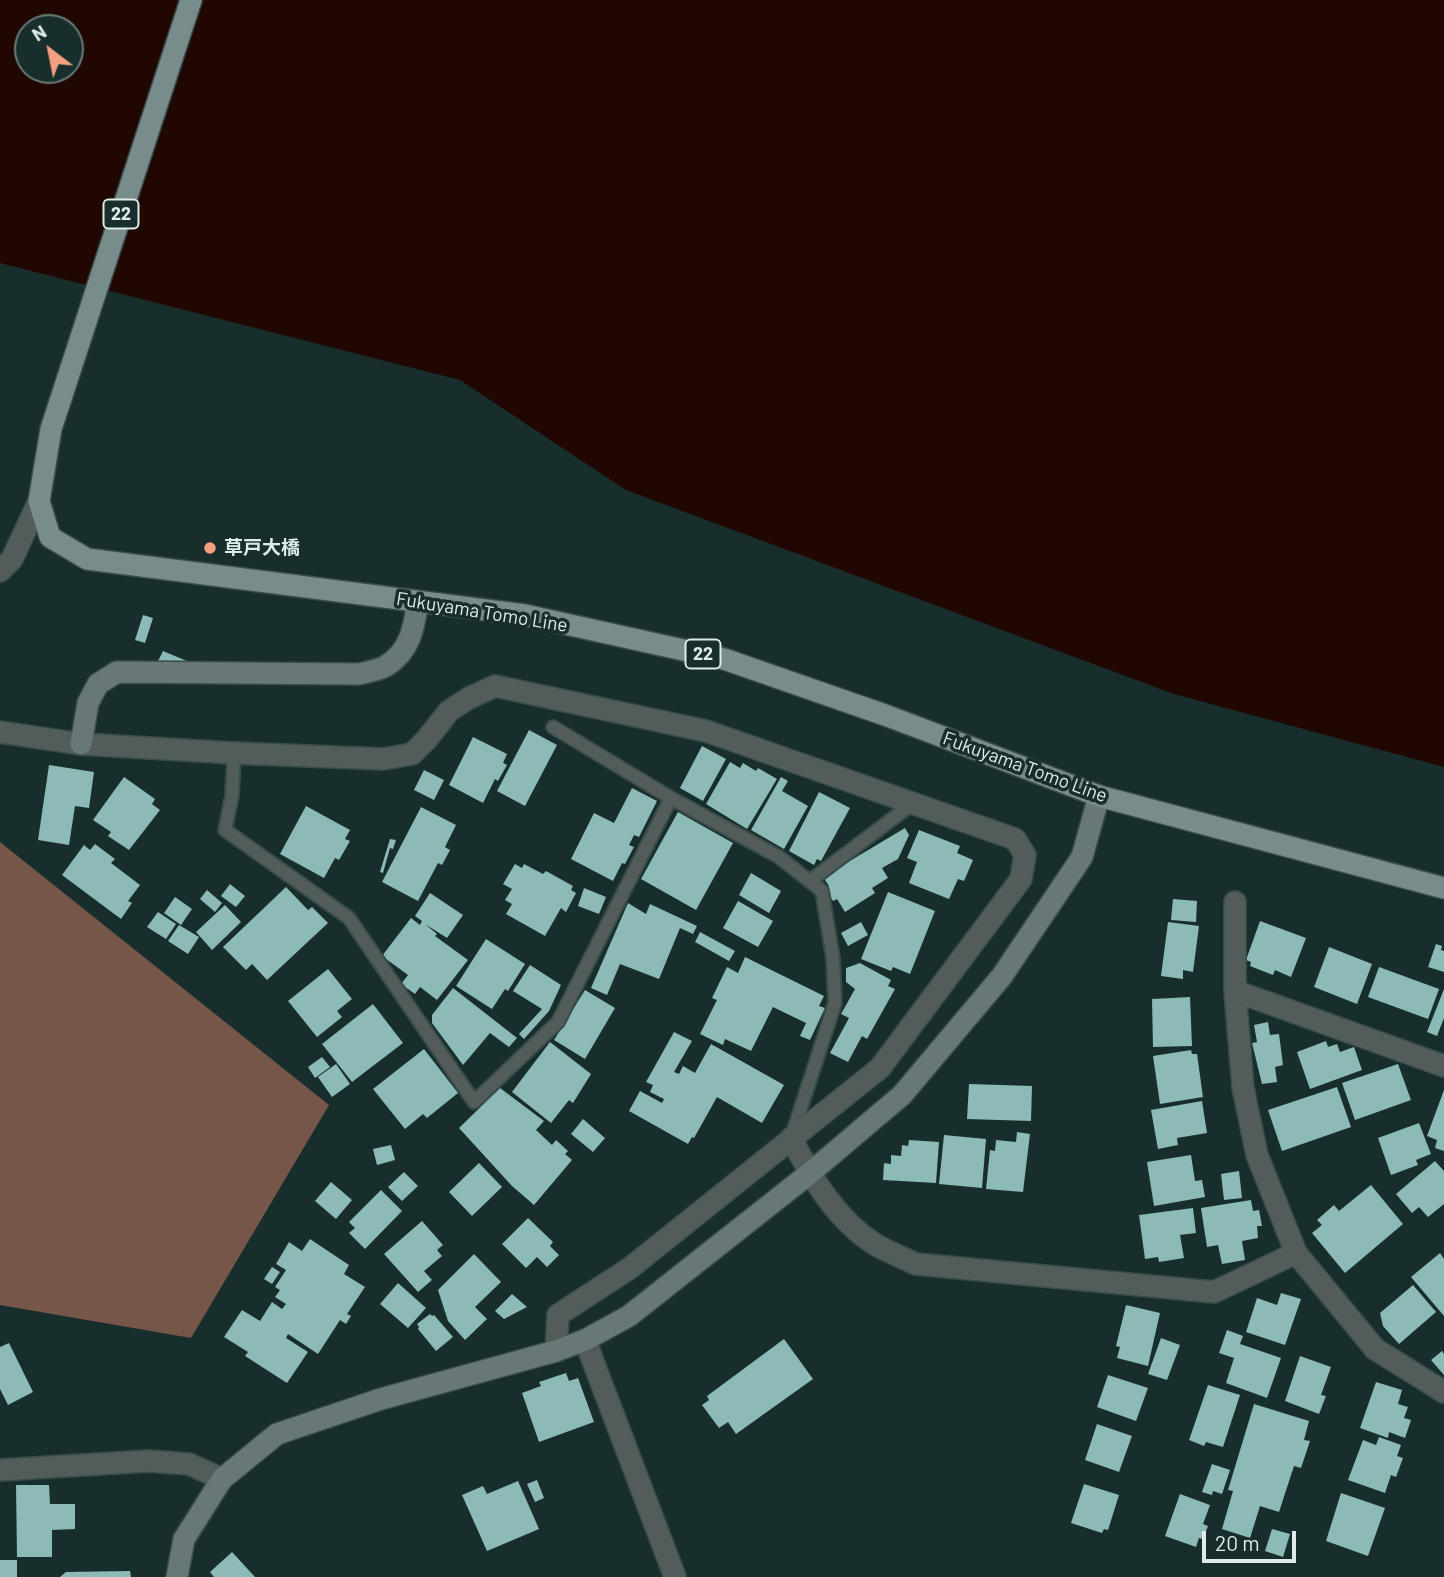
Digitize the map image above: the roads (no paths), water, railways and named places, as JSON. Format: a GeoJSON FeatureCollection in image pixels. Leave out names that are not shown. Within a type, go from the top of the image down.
{"type":"FeatureCollection","features":[{"type":"Feature","properties":{"kind":"main road","name":"Fukuyama Tomo Line"},"geometry":{"type":"LineString","coordinates":[[191,0],[51,429],[39,500],[50,537],[87,559],[525,615],[724,659],[885,715],[1100,796],[1444,888]]}},
{"type":"Feature","properties":{"kind":"street"},"geometry":{"type":"LineString","coordinates":[[0,571],[12,559],[39,500]]}},
{"type":"Feature","properties":{"kind":"street"},"geometry":{"type":"LineString","coordinates":[[81,744],[88,704],[98,684],[117,672],[359,674],[386,666],[401,651],[413,635],[418,601]]}},
{"type":"Feature","properties":{"kind":"street"},"geometry":{"type":"LineString","coordinates":[[0,732],[81,744],[383,759],[412,754],[427,740],[449,711],[495,686],[706,731],[1015,839],[1026,855],[1021,879],[880,1068],[630,1268],[558,1315],[556,1352]]}},
{"type":"Feature","properties":{"kind":"street"},"geometry":{"type":"LineString","coordinates":[[177,1577],[184,1539],[222,1479],[277,1434],[380,1399],[556,1352],[585,1340],[629,1316],[810,1173],[902,1095],[1002,976],[1082,857],[1100,796]]}},
{"type":"Feature","properties":{"kind":"street"},"geometry":{"type":"LineString","coordinates":[[1235,902],[1235,992],[1243,1088],[1256,1155],[1296,1253],[1375,1349],[1444,1392]]}},
{"type":"Feature","properties":{"kind":"street"},"geometry":{"type":"LineString","coordinates":[[1235,992],[1444,1066]]}},
{"type":"Feature","properties":{"kind":"street"},"geometry":{"type":"LineString","coordinates":[[791,1138],[810,1173],[838,1213],[875,1244],[916,1264],[1214,1292],[1296,1253]]}},
{"type":"Feature","properties":{"kind":"street"},"geometry":{"type":"LineString","coordinates":[[585,1340],[675,1577]]}},
{"type":"Feature","properties":{"kind":"street"},"geometry":{"type":"LineString","coordinates":[[0,1470],[148,1461],[190,1464],[222,1479]]}},
{"type":"Feature","properties":{"kind":"lane"},"geometry":{"type":"LineString","coordinates":[[553,727],[671,798],[779,858],[822,891],[833,957],[835,1003],[791,1138]]}},
{"type":"Feature","properties":{"kind":"lane"},"geometry":{"type":"LineString","coordinates":[[234,753],[232,796],[225,831],[349,918],[474,1102],[558,1022],[671,798]]}},
{"type":"Feature","properties":{"kind":"lane"},"geometry":{"type":"LineString","coordinates":[[810,881],[912,804]]}},
{"type":"Feature","properties":{"kind":"place","name":"草戸大橋"},"geometry":{"type":"Point","coordinates":[210,548]}}]}
